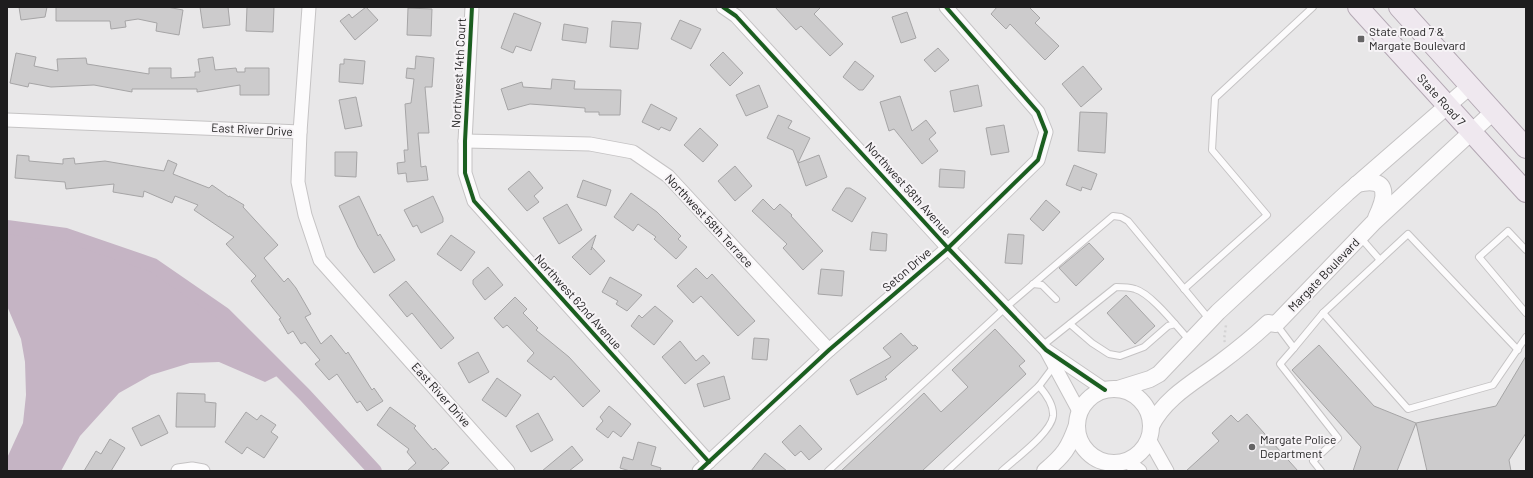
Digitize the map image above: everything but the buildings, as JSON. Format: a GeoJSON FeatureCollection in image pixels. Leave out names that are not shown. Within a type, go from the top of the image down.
{"type":"FeatureCollection","features":[{"type":"Feature","properties":{"kind":"main road","name":"State Road 7"},"geometry":{"type":"LineString","coordinates":[[1358,7],[1526,192]]}},
{"type":"Feature","properties":{"kind":"main road"},"geometry":{"type":"LineString","coordinates":[[1399,7],[1526,148]]}},
{"type":"Feature","properties":{"kind":"street"},"geometry":{"type":"LineString","coordinates":[[300,132],[309,7]]}},
{"type":"Feature","properties":{"kind":"street","name":"Northwest 14th Court"},"geometry":{"type":"LineString","coordinates":[[465,140],[472,7]]}},
{"type":"Feature","properties":{"kind":"street","name":"Northwest 58th Avenue"},"geometry":{"type":"LineString","coordinates":[[723,7],[736,16],[948,248],[1044,348],[1111,390]]}},
{"type":"Feature","properties":{"kind":"street","name":"Seton Drive"},"geometry":{"type":"LineString","coordinates":[[699,471],[829,350],[948,248],[1038,160],[1046,132],[1038,112],[946,7]]}},
{"type":"Feature","properties":{"kind":"street"},"geometry":{"type":"LineString","coordinates":[[1045,471],[1066,451],[1071,443],[1078,419],[1085,403],[1094,395],[1150,379],[1159,374],[1210,320],[1358,184],[1448,107],[1470,86]]}},
{"type":"Feature","properties":{"kind":"street","name":"Margate Boulevard"},"geometry":{"type":"LineString","coordinates":[[1150,432],[1156,416],[1169,401],[1234,352],[1268,323],[1276,324],[1373,224],[1493,112]]}},
{"type":"Feature","properties":{"kind":"street","name":"East River Drive"},"geometry":{"type":"LineString","coordinates":[[7,120],[300,132],[298,182],[305,215],[320,260],[508,471]]}},
{"type":"Feature","properties":{"kind":"street","name":"Northwest 58th Terrace"},"geometry":{"type":"LineString","coordinates":[[465,140],[590,144],[633,152],[668,176],[829,350]]}},
{"type":"Feature","properties":{"kind":"street","name":"Northwest 62nd Avenue"},"geometry":{"type":"LineString","coordinates":[[465,140],[465,173],[474,201],[709,462]]}},
{"type":"Feature","properties":{"kind":"street"},"geometry":{"type":"LineString","coordinates":[[1358,184],[1369,181],[1378,184],[1383,189],[1383,202],[1373,224]]}},
{"type":"Feature","properties":{"kind":"street","name":"Northwest 58th Avenue"},"geometry":{"type":"LineString","coordinates":[[1044,348],[1054,366],[1078,419]]}},
{"type":"Feature","properties":{"kind":"street"},"geometry":{"type":"LineString","coordinates":[[1111,390],[1127,391],[1141,401],[1147,408],[1150,432],[1167,471]]}},
{"type":"Feature","properties":{"kind":"street"},"geometry":{"type":"LineString","coordinates":[[1078,419],[1079,436],[1084,447],[1091,455],[1101,461],[1119,462],[1140,471]]}},
{"type":"Feature","properties":{"kind":"street"},"geometry":{"type":"LineString","coordinates":[[1094,471],[1136,456],[1144,448],[1150,432]]}},
{"type":"Feature","properties":{"kind":"street"},"geometry":{"type":"LineString","coordinates":[[178,471],[197,470]]}},
{"type":"Feature","properties":{"kind":"lane"},"geometry":{"type":"LineString","coordinates":[[1184,289],[1267,215],[1212,150],[1215,98],[1313,7]]}},
{"type":"Feature","properties":{"kind":"lane"},"geometry":{"type":"LineString","coordinates":[[828,471],[1005,308],[1113,216],[1121,217],[1128,221],[1210,320]]}},
{"type":"Feature","properties":{"kind":"lane"},"geometry":{"type":"LineString","coordinates":[[1526,250],[1508,231],[1479,257],[1526,313]]}},
{"type":"Feature","properties":{"kind":"lane"},"geometry":{"type":"LineString","coordinates":[[1321,471],[1313,461],[1338,438],[1280,364],[1323,313],[1408,234],[1518,350]]}},
{"type":"Feature","properties":{"kind":"lane"},"geometry":{"type":"LineString","coordinates":[[1360,237],[1380,260]]}},
{"type":"Feature","properties":{"kind":"lane"},"geometry":{"type":"LineString","coordinates":[[1033,284],[1042,285],[1056,299]]}},
{"type":"Feature","properties":{"kind":"lane"},"geometry":{"type":"LineString","coordinates":[[1044,348],[1070,324],[1116,287],[1135,289],[1145,294],[1190,340]]}},
{"type":"Feature","properties":{"kind":"lane"},"geometry":{"type":"LineString","coordinates":[[1323,313],[1408,409],[1493,385],[1518,350],[1524,345],[1526,336]]}},
{"type":"Feature","properties":{"kind":"lane"},"geometry":{"type":"LineString","coordinates":[[1070,324],[1092,343],[1109,354],[1120,356],[1144,347],[1168,326],[1175,324]]}},
{"type":"Feature","properties":{"kind":"lane"},"geometry":{"type":"LineString","coordinates":[[1276,324],[1294,348]]}},
{"type":"Feature","properties":{"kind":"lane"},"geometry":{"type":"LineString","coordinates":[[947,471],[1039,386],[1054,366]]}},
{"type":"Feature","properties":{"kind":"lane"},"geometry":{"type":"LineString","coordinates":[[1002,471],[1045,433],[1050,425],[1053,415],[1050,400],[1039,386]]}},
{"type":"Feature","properties":{"kind":"path"},"geometry":{"type":"LineString","coordinates":[[1226,322],[1224,340],[1228,345]]}},
{"type":"Feature","properties":{"kind":"shaded area"},"geometry":{"type":"Polygon","coordinates":[[[7,227],[66,235],[153,265],[224,314],[283,373],[265,382],[219,362],[190,363],[151,375],[119,393],[80,436],[61,471],[7,471],[7,458],[23,423],[26,395],[25,362],[21,339],[7,306],[7,227]]]}},
{"type":"Feature","properties":{"kind":"waterway"},"geometry":{"type":"LineString","coordinates":[[7,227],[66,235],[153,265],[224,314],[305,395],[375,471]]}},
{"type":"Feature","properties":{"kind":"cycle path"},"geometry":{"type":"LineString","coordinates":[[472,7],[465,141],[465,173],[474,201],[709,462]]}},
{"type":"Feature","properties":{"kind":"cycle path"},"geometry":{"type":"LineString","coordinates":[[723,7],[736,16],[948,248],[1046,350],[1105,390]]}},
{"type":"Feature","properties":{"kind":"cycle path"},"geometry":{"type":"LineString","coordinates":[[699,471],[829,350],[948,248],[1038,160],[1046,132],[1038,112],[946,7]]}},
{"type":"Feature","properties":{"kind":"place","name":"State Road 7 & Margate Boulevard"},"geometry":{"type":"Point","coordinates":[1361,39]}},
{"type":"Feature","properties":{"kind":"place","name":"Margate Police Department"},"geometry":{"type":"Point","coordinates":[1252,447]}}]}
